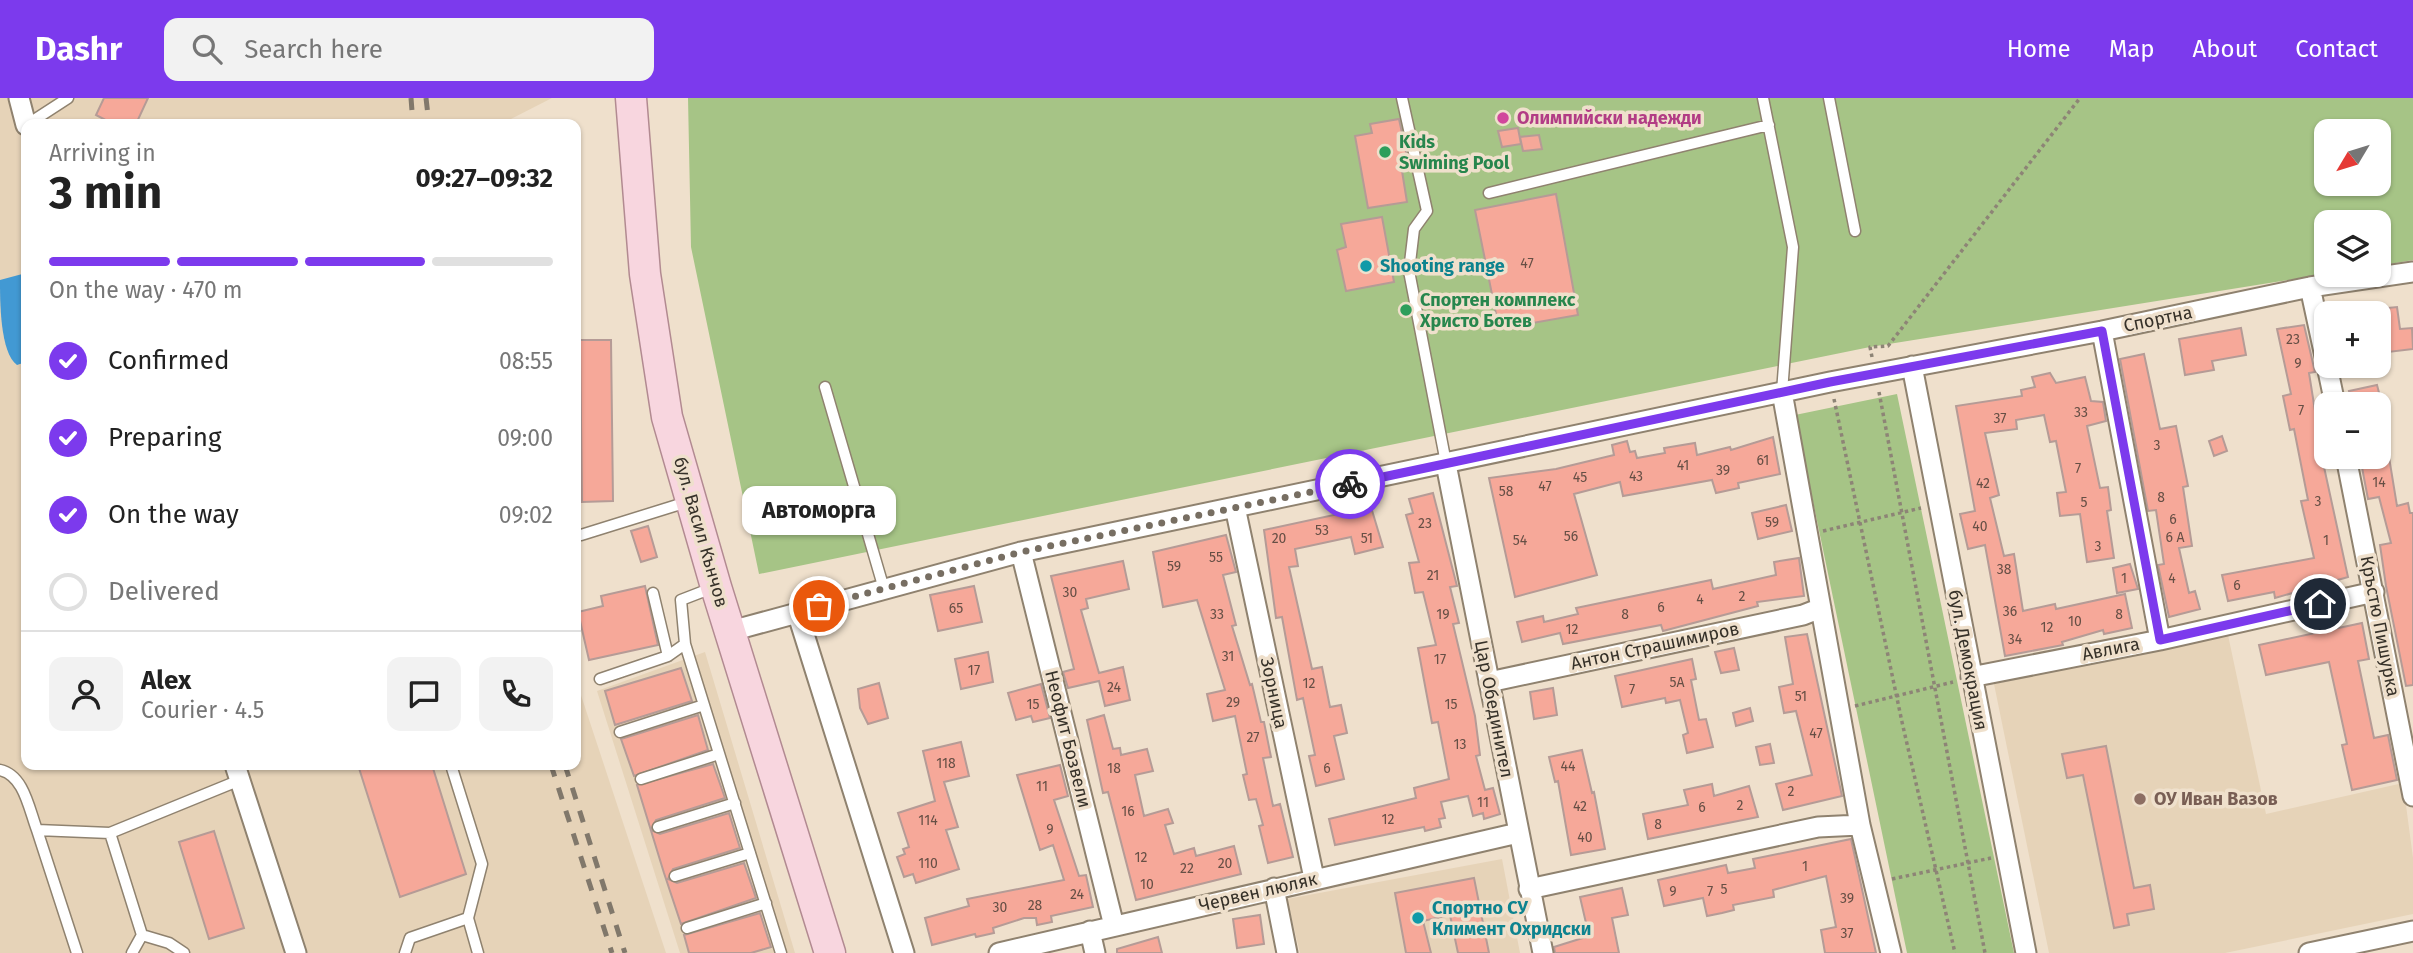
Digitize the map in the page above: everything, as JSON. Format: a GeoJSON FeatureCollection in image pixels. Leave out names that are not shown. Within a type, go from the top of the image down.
{"type":"FeatureCollection","features":[{"type":"Feature","properties":{"kind":"main road","name":"бул. Васил Кънчов"},"geometry":{"type":"LineString","coordinates":[[631,98],[645,274],[655,354],[667,417],[716,587],[830,953]]}},
{"type":"Feature","properties":{"kind":"street"},"geometry":{"type":"LineString","coordinates":[[19,98],[25,119]]}},
{"type":"Feature","properties":{"kind":"street","name":"Спортна"},"geometry":{"type":"LineString","coordinates":[[731,631],[1021,552],[1830,382],[2102,331],[2310,287],[2413,272]]}},
{"type":"Feature","properties":{"kind":"street"},"geometry":{"type":"LineString","coordinates":[[2310,287],[2314,306]]}},
{"type":"Feature","properties":{"kind":"street"},"geometry":{"type":"LineString","coordinates":[[2102,331],[2160,640]]}},
{"type":"Feature","properties":{"kind":"street","name":"бул. Демокрация"},"geometry":{"type":"LineString","coordinates":[[1912,366],[2026,953]]}},
{"type":"Feature","properties":{"kind":"street"},"geometry":{"type":"LineString","coordinates":[[1782,392],[1860,825],[1891,953]]}},
{"type":"Feature","properties":{"kind":"street","name":"Цар Обединител"},"geometry":{"type":"LineString","coordinates":[[1446,464],[1543,953]]}},
{"type":"Feature","properties":{"kind":"street","name":"Кръстю Пишурка"},"geometry":{"type":"LineString","coordinates":[[2348,469],[2374,592],[2406,723],[2413,796]]}},
{"type":"Feature","properties":{"kind":"street","name":"Зорница"},"geometry":{"type":"LineString","coordinates":[[1235,507],[1314,878]]}},
{"type":"Feature","properties":{"kind":"street","name":"Неофит Бозвели"},"geometry":{"type":"LineString","coordinates":[[1021,552],[1114,926]]}},
{"type":"Feature","properties":{"kind":"street","name":"Авлига"},"geometry":{"type":"LineString","coordinates":[[1971,677],[2160,640],[2374,592]]}},
{"type":"Feature","properties":{"kind":"street","name":"Антон Страшимиров"},"geometry":{"type":"LineString","coordinates":[[1489,682],[1803,615],[1821,608]]}},
{"type":"Feature","properties":{"kind":"street"},"geometry":{"type":"LineString","coordinates":[[797,612],[904,953]]}},
{"type":"Feature","properties":{"kind":"street"},"geometry":{"type":"LineString","coordinates":[[237,772],[296,953]]}},
{"type":"Feature","properties":{"kind":"street"},"geometry":{"type":"LineString","coordinates":[[1529,889],[1818,827],[1860,825]]}},
{"type":"Feature","properties":{"kind":"street","name":"Червен люляк"},"geometry":{"type":"LineString","coordinates":[[999,953],[1314,878],[1518,833]]}},
{"type":"Feature","properties":{"kind":"street"},"geometry":{"type":"LineString","coordinates":[[1274,888],[1287,953]]}},
{"type":"Feature","properties":{"kind":"street"},"geometry":{"type":"LineString","coordinates":[[2309,953],[2413,931]]}},
{"type":"Feature","properties":{"kind":"street"},"geometry":{"type":"LineString","coordinates":[[1090,932],[1095,953]]}},
{"type":"Feature","properties":{"kind":"lane"},"geometry":{"type":"LineString","coordinates":[[36,119],[68,98]]}},
{"type":"Feature","properties":{"kind":"lane"},"geometry":{"type":"LineString","coordinates":[[1402,98],[1427,211],[1414,229],[1409,271],[1446,464]]}},
{"type":"Feature","properties":{"kind":"lane"},"geometry":{"type":"LineString","coordinates":[[1763,98],[1793,247],[1782,392]]}},
{"type":"Feature","properties":{"kind":"lane"},"geometry":{"type":"LineString","coordinates":[[1829,98],[1856,231]]}},
{"type":"Feature","properties":{"kind":"lane"},"geometry":{"type":"LineString","coordinates":[[1489,193],[1769,125]]}},
{"type":"Feature","properties":{"kind":"lane"},"geometry":{"type":"LineString","coordinates":[[825,387],[884,589]]}},
{"type":"Feature","properties":{"kind":"lane"},"geometry":{"type":"LineString","coordinates":[[581,535],[691,501]]}},
{"type":"Feature","properties":{"kind":"lane"},"geometry":{"type":"LineString","coordinates":[[716,587],[681,600],[685,644],[766,903],[778,952]]}},
{"type":"Feature","properties":{"kind":"lane"},"geometry":{"type":"LineString","coordinates":[[653,593],[668,656]]}},
{"type":"Feature","properties":{"kind":"lane"},"geometry":{"type":"LineString","coordinates":[[600,678],[668,656],[685,644]]}},
{"type":"Feature","properties":{"kind":"lane"},"geometry":{"type":"LineString","coordinates":[[621,732],[704,705]]}},
{"type":"Feature","properties":{"kind":"lane"},"geometry":{"type":"LineString","coordinates":[[641,779],[719,754]]}},
{"type":"Feature","properties":{"kind":"lane"},"geometry":{"type":"LineString","coordinates":[[0,770],[10,772],[20,785],[77,953]]}},
{"type":"Feature","properties":{"kind":"lane"},"geometry":{"type":"LineString","coordinates":[[453,770],[482,864],[468,918],[478,953]]}},
{"type":"Feature","properties":{"kind":"lane"},"geometry":{"type":"LineString","coordinates":[[37,830],[110,833],[237,772]]}},
{"type":"Feature","properties":{"kind":"lane"},"geometry":{"type":"LineString","coordinates":[[658,827],[735,803]]}},
{"type":"Feature","properties":{"kind":"lane"},"geometry":{"type":"LineString","coordinates":[[110,833],[142,935],[132,953]]}},
{"type":"Feature","properties":{"kind":"lane"},"geometry":{"type":"LineString","coordinates":[[675,876],[750,853]]}},
{"type":"Feature","properties":{"kind":"lane"},"geometry":{"type":"LineString","coordinates":[[687,928],[766,903]]}},
{"type":"Feature","properties":{"kind":"lane"},"geometry":{"type":"LineString","coordinates":[[405,953],[410,938],[468,918]]}},
{"type":"Feature","properties":{"kind":"lane"},"geometry":{"type":"LineString","coordinates":[[142,935],[169,943],[184,953]]}},
{"type":"Feature","properties":{"kind":"path"},"geometry":{"type":"LineString","coordinates":[[1985,953],[1870,347],[1888,346],[2080,98]]}},
{"type":"Feature","properties":{"kind":"path"},"geometry":{"type":"LineString","coordinates":[[1830,382],[1896,696],[1955,953]]}},
{"type":"Feature","properties":{"kind":"path"},"geometry":{"type":"LineString","coordinates":[[1808,535],[1939,503]]}},
{"type":"Feature","properties":{"kind":"path"},"geometry":{"type":"LineString","coordinates":[[1840,710],[1971,677]]}},
{"type":"Feature","properties":{"kind":"path"},"geometry":{"type":"LineString","coordinates":[[1874,883],[2007,855]]}},
{"type":"Feature","properties":{"kind":"shaded area"},"geometry":{"type":"Polygon","coordinates":[[[0,98],[552,98],[511,119],[21,119],[21,770],[581,770],[581,695],[666,953],[0,953],[0,98]]]}},
{"type":"Feature","properties":{"kind":"shaded area","name":"ОУ Иван Вазов"},"geometry":{"type":"Polygon","coordinates":[[[2228,635],[2266,814],[2403,783],[2413,858],[2413,914],[2225,953],[2049,953],[1994,684],[2228,635]]]}},
{"type":"Feature","properties":{"kind":"shaded area"},"geometry":{"type":"Polygon","coordinates":[[[705,652],[795,953],[680,953],[597,691],[705,652]]]}},
{"type":"Feature","properties":{"kind":"shaded area"},"geometry":{"type":"Polygon","coordinates":[[[1502,859],[1520,953],[1300,953],[1287,899],[1502,859]]]}},
{"type":"Feature","properties":{"kind":"green space","name":"Спортен комплекс Христо Ботев"},"geometry":{"type":"Polygon","coordinates":[[[688,98],[2413,98],[2413,260],[2391,264],[2391,210],[2314,210],[2314,276],[1870,347],[759,574],[691,247],[688,98]]]}},
{"type":"Feature","properties":{"kind":"green space"},"geometry":{"type":"Polygon","coordinates":[[[1897,394],[2014,953],[1907,953],[1795,415],[1897,394]]]}},
{"type":"Feature","properties":{"kind":"water"},"geometry":{"type":"Polygon","coordinates":[[[21,274],[21,364],[17,365],[11,359],[4,338],[0,280],[21,274]]]}},
{"type":"Feature","properties":{"kind":"building"},"geometry":{"type":"Polygon","coordinates":[[[104,98],[148,98],[138,119],[104,119],[96,115],[104,98]]]}},
{"type":"Feature","properties":{"kind":"building","name":"Kids Swiming Pool"},"geometry":{"type":"Polygon","coordinates":[[[1399,119],[1410,170],[1402,171],[1407,202],[1368,208],[1355,136],[1372,133],[1370,124],[1399,119]]]}},
{"type":"Feature","properties":{"kind":"building"},"geometry":{"type":"Polygon","coordinates":[[[1518,128],[1521,144],[1502,147],[1498,131],[1518,128]]]}},
{"type":"Feature","properties":{"kind":"building"},"geometry":{"type":"Polygon","coordinates":[[[1539,135],[1542,149],[1523,151],[1520,137],[1539,135]]]}},
{"type":"Feature","properties":{"kind":"building"},"geometry":{"type":"Polygon","coordinates":[[[1556,194],[1578,315],[1499,329],[1475,210],[1556,194]]]}},
{"type":"Feature","properties":{"kind":"building","name":"Shooting range"},"geometry":{"type":"Polygon","coordinates":[[[1382,217],[1394,282],[1346,291],[1337,250],[1346,247],[1341,224],[1382,217]]]}},
{"type":"Feature","properties":{"kind":"building"},"geometry":{"type":"Polygon","coordinates":[[[2397,307],[2400,329],[2412,328],[2413,349],[2391,352],[2391,308],[2397,307]]]}},
{"type":"Feature","properties":{"kind":"building"},"geometry":{"type":"Polygon","coordinates":[[[2304,325],[2314,368],[2314,372],[2309,373],[2314,404],[2314,469],[2324,469],[2348,577],[2275,598],[2274,592],[2228,601],[2222,575],[2314,558],[2301,501],[2308,500],[2294,429],[2290,430],[2283,396],[2291,394],[2277,329],[2304,325]]]}},
{"type":"Feature","properties":{"kind":"building"},"geometry":{"type":"Polygon","coordinates":[[[2241,328],[2246,355],[2212,361],[2214,370],[2185,375],[2179,339],[2241,328]]]}},
{"type":"Feature","properties":{"kind":"building"},"geometry":{"type":"Polygon","coordinates":[[[581,340],[611,340],[613,501],[582,502],[581,340]]]}},
{"type":"Feature","properties":{"kind":"building"},"geometry":{"type":"Polygon","coordinates":[[[2144,354],[2160,429],[2176,426],[2188,486],[2183,487],[2192,546],[2179,548],[2189,593],[2195,591],[2200,609],[2169,617],[2158,565],[2164,564],[2156,510],[2148,511],[2120,359],[2144,354]]]}},
{"type":"Feature","properties":{"kind":"building"},"geometry":{"type":"Polygon","coordinates":[[[2050,373],[2056,383],[2085,377],[2091,401],[2103,402],[2106,421],[2087,426],[2100,488],[2108,487],[2111,510],[2107,511],[2114,558],[2087,562],[2080,514],[2060,516],[2057,493],[2066,492],[2056,441],[2050,442],[2044,415],[2016,420],[2017,429],[1985,433],[1999,495],[1990,498],[2004,556],[2014,554],[2023,611],[2055,604],[2056,609],[2125,594],[2132,628],[2104,634],[2103,630],[2062,642],[2063,645],[2005,656],[1985,545],[1968,549],[1960,514],[1975,511],[1956,406],[2022,396],[2021,390],[2035,387],[2032,377],[2050,373]]]}},
{"type":"Feature","properties":{"kind":"building"},"geometry":{"type":"Polygon","coordinates":[[[2377,385],[2379,392],[2349,392],[2377,385]]]}},
{"type":"Feature","properties":{"kind":"building"},"geometry":{"type":"Polygon","coordinates":[[[2222,436],[2227,451],[2214,456],[2209,441],[2222,436]]]}},
{"type":"Feature","properties":{"kind":"building"},"geometry":{"type":"Polygon","coordinates":[[[1773,437],[1780,474],[1738,483],[1739,488],[1716,493],[1712,480],[1623,496],[1620,482],[1574,494],[1597,575],[1515,597],[1489,478],[1556,469],[1614,455],[1612,445],[1627,441],[1630,452],[1635,451],[1637,458],[1665,453],[1664,448],[1695,443],[1697,455],[1730,447],[1731,450],[1773,437]]]}},
{"type":"Feature","properties":{"kind":"building"},"geometry":{"type":"Polygon","coordinates":[[[2362,469],[2391,469],[2397,506],[2408,503],[2410,513],[2413,513],[2413,685],[2406,686],[2386,586],[2380,545],[2391,543],[2379,497],[2368,499],[2362,469]]]}},
{"type":"Feature","properties":{"kind":"building"},"geometry":{"type":"Polygon","coordinates":[[[1433,493],[1457,586],[1450,587],[1459,623],[1453,624],[1475,716],[1480,755],[1476,756],[1485,790],[1493,788],[1500,814],[1484,819],[1483,813],[1473,816],[1468,796],[1441,802],[1445,818],[1439,819],[1441,827],[1425,831],[1424,827],[1335,845],[1329,819],[1416,798],[1414,788],[1449,779],[1438,722],[1432,723],[1418,648],[1436,645],[1423,592],[1415,593],[1409,563],[1419,562],[1406,515],[1413,513],[1409,499],[1433,493]]]}},
{"type":"Feature","properties":{"kind":"building"},"geometry":{"type":"Polygon","coordinates":[[[1786,505],[1792,531],[1758,539],[1752,513],[1786,505]]]}},
{"type":"Feature","properties":{"kind":"building"},"geometry":{"type":"Polygon","coordinates":[[[1371,507],[1383,547],[1355,554],[1351,537],[1295,549],[1298,566],[1289,567],[1312,669],[1322,667],[1330,707],[1341,705],[1347,733],[1334,736],[1344,779],[1316,786],[1309,756],[1315,755],[1303,698],[1297,700],[1282,617],[1276,618],[1264,530],[1371,507]]]}},
{"type":"Feature","properties":{"kind":"building"},"geometry":{"type":"Polygon","coordinates":[[[648,526],[657,557],[641,562],[631,531],[648,526]]]}},
{"type":"Feature","properties":{"kind":"building"},"geometry":{"type":"Polygon","coordinates":[[[1226,535],[1236,572],[1223,575],[1236,625],[1232,626],[1250,685],[1252,684],[1261,722],[1264,722],[1271,757],[1263,758],[1273,806],[1280,804],[1293,857],[1268,863],[1256,799],[1249,800],[1243,775],[1247,774],[1235,716],[1213,721],[1207,694],[1225,690],[1197,600],[1163,607],[1153,552],[1226,535]]]}},
{"type":"Feature","properties":{"kind":"building"},"geometry":{"type":"Polygon","coordinates":[[[1799,558],[1804,596],[1757,602],[1758,606],[1663,631],[1661,625],[1563,644],[1560,633],[1522,642],[1517,622],[1543,616],[1544,622],[1578,614],[1576,608],[1711,580],[1713,589],[1776,575],[1774,562],[1799,558]]]}},
{"type":"Feature","properties":{"kind":"building"},"geometry":{"type":"Polygon","coordinates":[[[1123,561],[1129,589],[1086,599],[1088,608],[1081,610],[1099,673],[1123,667],[1130,700],[1105,706],[1099,681],[1068,688],[1063,672],[1074,669],[1051,576],[1123,561]]]}},
{"type":"Feature","properties":{"kind":"building"},"geometry":{"type":"Polygon","coordinates":[[[2130,564],[2138,589],[2117,593],[2113,568],[2130,564]]]}},
{"type":"Feature","properties":{"kind":"building"},"geometry":{"type":"Polygon","coordinates":[[[645,586],[658,645],[589,660],[581,625],[581,611],[603,606],[601,596],[645,586]]]}},
{"type":"Feature","properties":{"kind":"building"},"geometry":{"type":"Polygon","coordinates":[[[974,586],[982,622],[938,631],[930,595],[974,586]]]}},
{"type":"Feature","properties":{"kind":"building"},"geometry":{"type":"Polygon","coordinates":[[[2362,623],[2369,659],[2358,661],[2374,738],[2388,735],[2397,780],[2352,790],[2342,745],[2347,744],[2329,662],[2266,675],[2259,645],[2362,623]]]}},
{"type":"Feature","properties":{"kind":"building"},"geometry":{"type":"Polygon","coordinates":[[[1807,634],[1842,796],[1783,810],[1776,784],[1812,775],[1796,711],[1784,713],[1779,687],[1793,684],[1785,637],[1807,634]]]}},
{"type":"Feature","properties":{"kind":"building"},"geometry":{"type":"Polygon","coordinates":[[[1734,648],[1739,670],[1721,673],[1715,652],[1734,648]]]}},
{"type":"Feature","properties":{"kind":"building"},"geometry":{"type":"Polygon","coordinates":[[[988,652],[993,682],[961,689],[955,659],[988,652]]]}},
{"type":"Feature","properties":{"kind":"building"},"geometry":{"type":"Polygon","coordinates":[[[1692,659],[1696,679],[1691,680],[1699,720],[1706,719],[1713,747],[1687,753],[1683,735],[1688,733],[1680,700],[1666,703],[1665,698],[1622,707],[1615,676],[1692,659]]]}},
{"type":"Feature","properties":{"kind":"building"},"geometry":{"type":"Polygon","coordinates":[[[681,668],[692,701],[615,725],[605,691],[681,668]]]}},
{"type":"Feature","properties":{"kind":"building"},"geometry":{"type":"Polygon","coordinates":[[[879,683],[888,718],[868,724],[860,708],[858,689],[879,683]]]}},
{"type":"Feature","properties":{"kind":"building"},"geometry":{"type":"Polygon","coordinates":[[[1041,684],[1050,718],[1033,722],[1031,716],[1016,720],[1008,693],[1041,684]]]}},
{"type":"Feature","properties":{"kind":"building"},"geometry":{"type":"Polygon","coordinates":[[[1553,688],[1557,715],[1534,719],[1530,692],[1553,688]]]}},
{"type":"Feature","properties":{"kind":"building"},"geometry":{"type":"Polygon","coordinates":[[[1750,708],[1753,721],[1736,726],[1733,713],[1750,708]]]}},
{"type":"Feature","properties":{"kind":"building"},"geometry":{"type":"Polygon","coordinates":[[[698,715],[708,750],[634,776],[621,739],[698,715]]]}},
{"type":"Feature","properties":{"kind":"building"},"geometry":{"type":"Polygon","coordinates":[[[1104,715],[1113,749],[1120,748],[1121,755],[1147,749],[1153,771],[1135,775],[1144,816],[1168,809],[1173,823],[1165,825],[1174,854],[1194,848],[1196,856],[1234,846],[1241,874],[1136,900],[1108,792],[1103,793],[1087,720],[1104,715]]]}},
{"type":"Feature","properties":{"kind":"building"},"geometry":{"type":"Polygon","coordinates":[[[961,742],[969,776],[944,782],[958,827],[946,830],[959,869],[916,883],[913,874],[904,877],[897,857],[905,854],[903,849],[909,847],[898,813],[935,801],[923,751],[961,742]]]}},
{"type":"Feature","properties":{"kind":"building"},"geometry":{"type":"Polygon","coordinates":[[[1770,744],[1774,763],[1760,765],[1756,747],[1770,744]]]}},
{"type":"Feature","properties":{"kind":"building"},"geometry":{"type":"Polygon","coordinates":[[[2106,746],[2134,888],[2150,885],[2154,909],[2127,914],[2129,925],[2114,928],[2083,775],[2067,778],[2062,754],[2106,746]]]}},
{"type":"Feature","properties":{"kind":"building"},"geometry":{"type":"Polygon","coordinates":[[[1582,750],[1592,793],[1594,792],[1605,849],[1571,855],[1558,781],[1555,782],[1549,757],[1582,750]]]}},
{"type":"Feature","properties":{"kind":"building"},"geometry":{"type":"Polygon","coordinates":[[[713,764],[725,798],[656,820],[651,830],[660,834],[729,813],[740,848],[673,869],[668,879],[677,883],[744,863],[756,898],[681,924],[664,873],[637,785],[713,764]]]}},
{"type":"Feature","properties":{"kind":"building"},"geometry":{"type":"Polygon","coordinates":[[[1060,765],[1068,796],[1054,800],[1079,876],[1086,875],[1093,907],[1051,916],[1052,922],[1037,925],[1036,918],[1024,918],[993,928],[994,933],[976,937],[975,934],[932,945],[925,918],[969,906],[967,899],[1064,880],[1053,845],[1040,850],[1017,775],[1060,765]]]}},
{"type":"Feature","properties":{"kind":"building"},"geometry":{"type":"Polygon","coordinates":[[[360,770],[434,770],[466,874],[400,897],[360,770]]]}},
{"type":"Feature","properties":{"kind":"building"},"geometry":{"type":"Polygon","coordinates":[[[1712,784],[1714,796],[1749,786],[1758,817],[1648,839],[1643,814],[1688,805],[1684,790],[1712,784]]]}},
{"type":"Feature","properties":{"kind":"building"},"geometry":{"type":"Polygon","coordinates":[[[214,831],[244,928],[209,939],[179,842],[214,831]]]}},
{"type":"Feature","properties":{"kind":"building"},"geometry":{"type":"Polygon","coordinates":[[[1851,839],[1876,953],[1825,953],[1821,930],[1836,927],[1826,876],[1773,890],[1774,897],[1733,905],[1734,910],[1707,916],[1703,898],[1664,906],[1658,880],[1726,865],[1728,873],[1755,868],[1753,859],[1851,839]]]}},
{"type":"Feature","properties":{"kind":"building","name":"Спортно СУ Климент Охридски"},"geometry":{"type":"Polygon","coordinates":[[[1474,878],[1489,953],[1458,953],[1450,915],[1423,921],[1431,953],[1406,953],[1395,893],[1474,878]]]}},
{"type":"Feature","properties":{"kind":"building"},"geometry":{"type":"Polygon","coordinates":[[[1622,888],[1628,915],[1612,918],[1619,953],[1555,953],[1554,947],[1589,936],[1580,897],[1622,888]]]}},
{"type":"Feature","properties":{"kind":"building"},"geometry":{"type":"Polygon","coordinates":[[[760,913],[771,947],[751,953],[689,953],[684,935],[760,913]]]}},
{"type":"Feature","properties":{"kind":"building"},"geometry":{"type":"Polygon","coordinates":[[[1260,915],[1264,944],[1237,948],[1233,919],[1260,915]]]}},
{"type":"Feature","properties":{"kind":"building"},"geometry":{"type":"Polygon","coordinates":[[[1158,937],[1162,953],[1117,953],[1117,949],[1158,937]]]}},
{"type":"Feature","properties":{"kind":"railway"},"geometry":{"type":"LineString","coordinates":[[411,98],[413,119]]}},
{"type":"Feature","properties":{"kind":"railway"},"geometry":{"type":"LineString","coordinates":[[426,98],[428,119]]}},
{"type":"Feature","properties":{"kind":"railway"},"geometry":{"type":"LineString","coordinates":[[553,770],[612,953]]}},
{"type":"Feature","properties":{"kind":"railway"},"geometry":{"type":"LineString","coordinates":[[567,770],[625,953]]}},
{"type":"Feature","properties":{"kind":"way so far"},"geometry":{"type":"LineString","coordinates":[[819,606],[1021,552],[1350,484]]}},
{"type":"Feature","properties":{"kind":"place","name":"Олимпийски надежди"},"geometry":{"type":"Point","coordinates":[1503,118]}},
{"type":"Feature","properties":{"kind":"place","name":"Kids Swiming Pool"},"geometry":{"type":"Point","coordinates":[1385,152]}},
{"type":"Feature","properties":{"kind":"place","name":"Shooting range"},"geometry":{"type":"Point","coordinates":[1366,266]}},
{"type":"Feature","properties":{"kind":"place","name":"Спортен комплекс Христо Ботев"},"geometry":{"type":"Point","coordinates":[1406,310]}},
{"type":"Feature","properties":{"kind":"place","name":"Автоморга"},"geometry":{"type":"Point","coordinates":[819,606]}},
{"type":"Feature","properties":{"kind":"place","name":"ОУ Иван Вазов"},"geometry":{"type":"Point","coordinates":[2140,799]}},
{"type":"Feature","properties":{"kind":"place","name":"Спортно СУ Климент Охридски"},"geometry":{"type":"Point","coordinates":[1418,918]}},
{"type":"Feature","properties":{"kind":"route"},"geometry":{"type":"LineString","coordinates":[[1350,484],[1830,382],[2102,331],[2160,640],[2320,604]]}}]}
